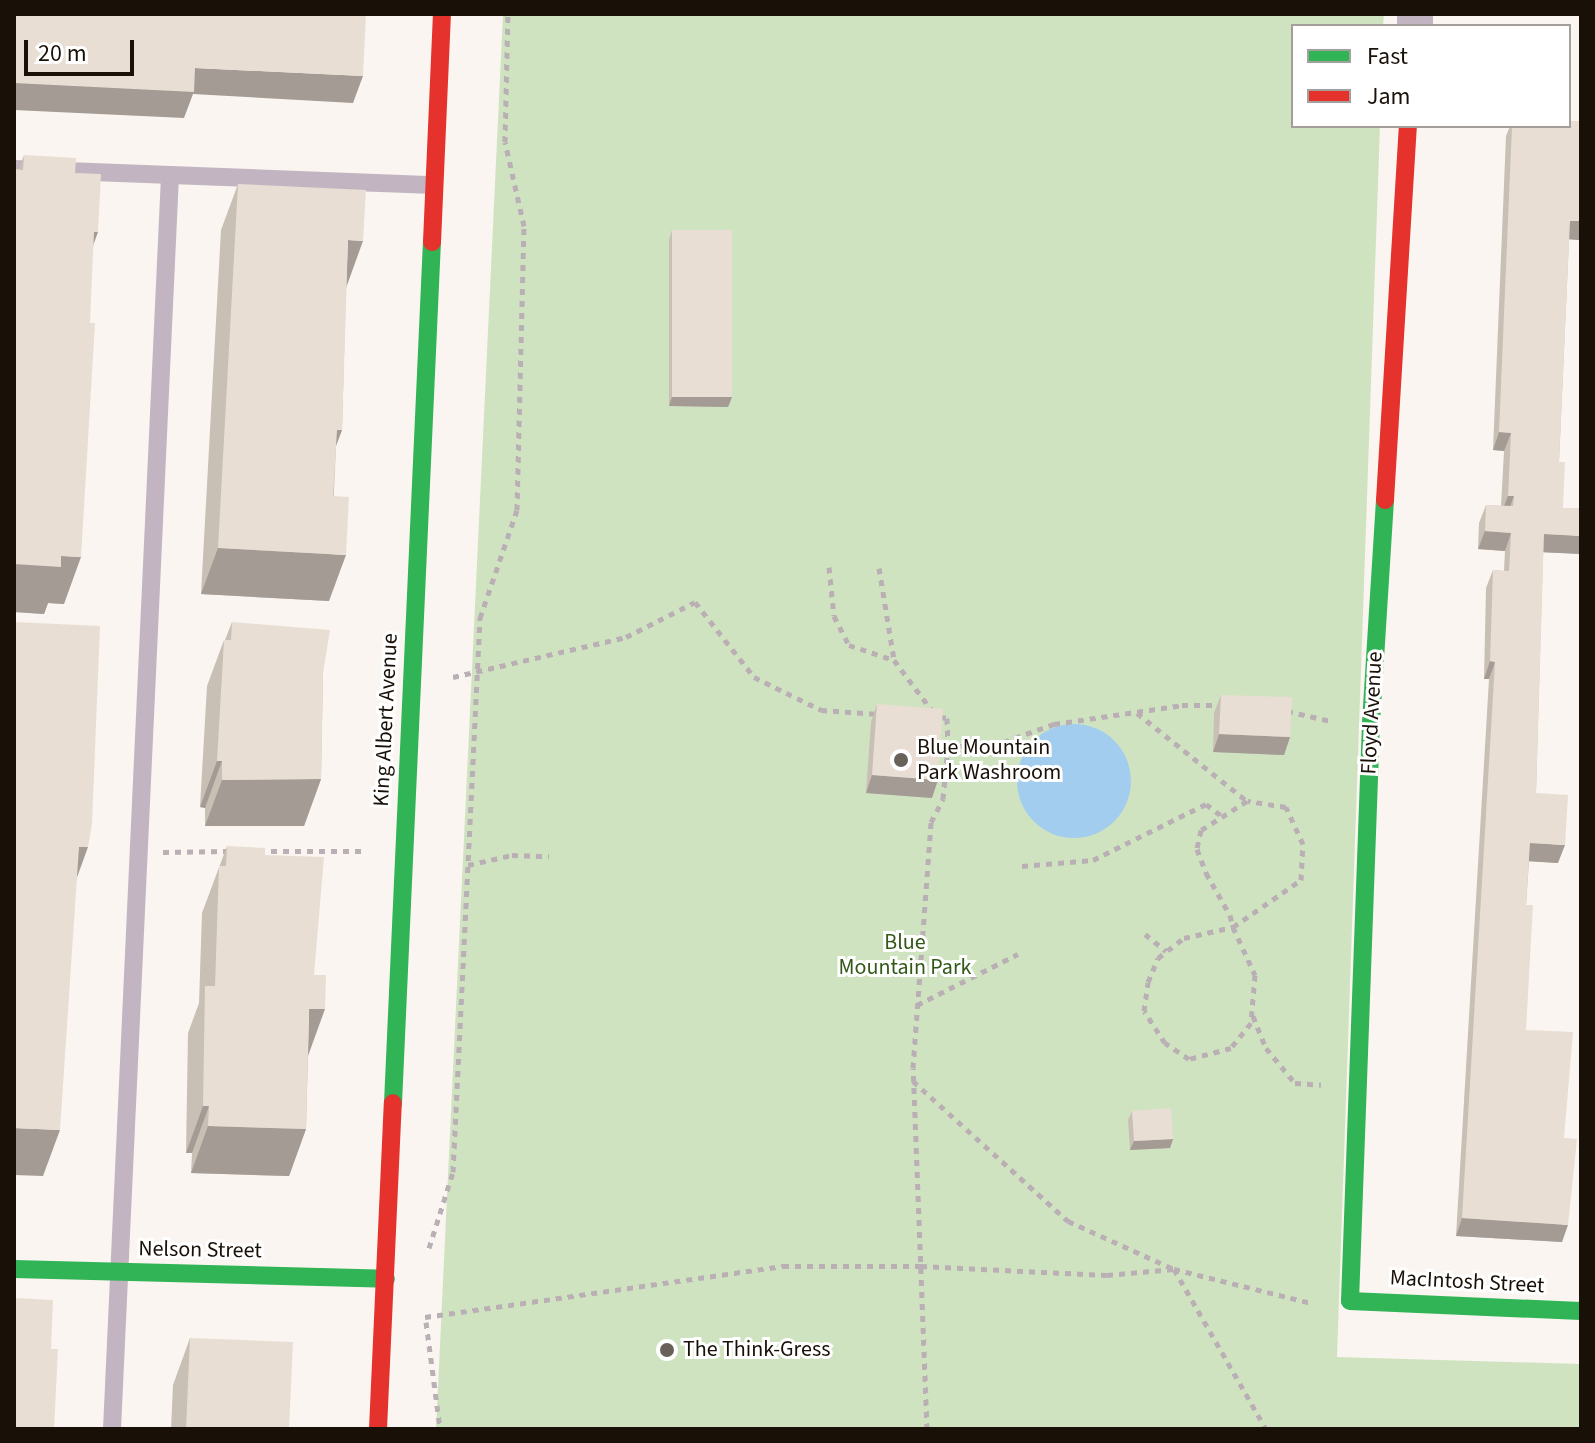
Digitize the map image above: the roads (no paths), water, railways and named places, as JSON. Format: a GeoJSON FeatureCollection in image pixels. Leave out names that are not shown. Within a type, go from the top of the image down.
{"type":"FeatureCollection","features":[{"type":"Feature","properties":{"kind":"street","name":"King Albert Avenue"},"geometry":{"type":"LineString","coordinates":[[378,1429],[442,14]]}},
{"type":"Feature","properties":{"kind":"street","name":"Floyd Avenue"},"geometry":{"type":"LineString","coordinates":[[1350,1301],[1371,723],[1408,128]]}},
{"type":"Feature","properties":{"kind":"street","name":"Nelson Street"},"geometry":{"type":"LineString","coordinates":[[14,1269],[386,1279]]}},
{"type":"Feature","properties":{"kind":"street","name":"MacIntosh Street"},"geometry":{"type":"LineString","coordinates":[[1350,1301],[1581,1311]]}},
{"type":"Feature","properties":{"kind":"lane"},"geometry":{"type":"LineString","coordinates":[[14,169],[434,185]]}},
{"type":"Feature","properties":{"kind":"lane"},"geometry":{"type":"LineString","coordinates":[[112,1429],[170,176]]}},
{"type":"Feature","properties":{"kind":"water"},"geometry":{"type":"Polygon","coordinates":[[[1074,724],[1096,728],[1114,741],[1127,759],[1131,781],[1127,803],[1114,821],[1096,834],[1074,838],[1052,834],[1034,821],[1021,803],[1017,781],[1021,759],[1034,741],[1052,728],[1074,724]]]}},
{"type":"Feature","properties":{"kind":"place","name":"Blue Mountain Park Washroom"},"geometry":{"type":"Point","coordinates":[901,760]}},
{"type":"Feature","properties":{"kind":"place","name":"The Think-Gress"},"geometry":{"type":"Point","coordinates":[667,1350]}},
{"type":"Feature","properties":{"kind":"park label","name":"Blue Mountain Park"},"geometry":{"type":"Point","coordinates":[905,954]}}]}
